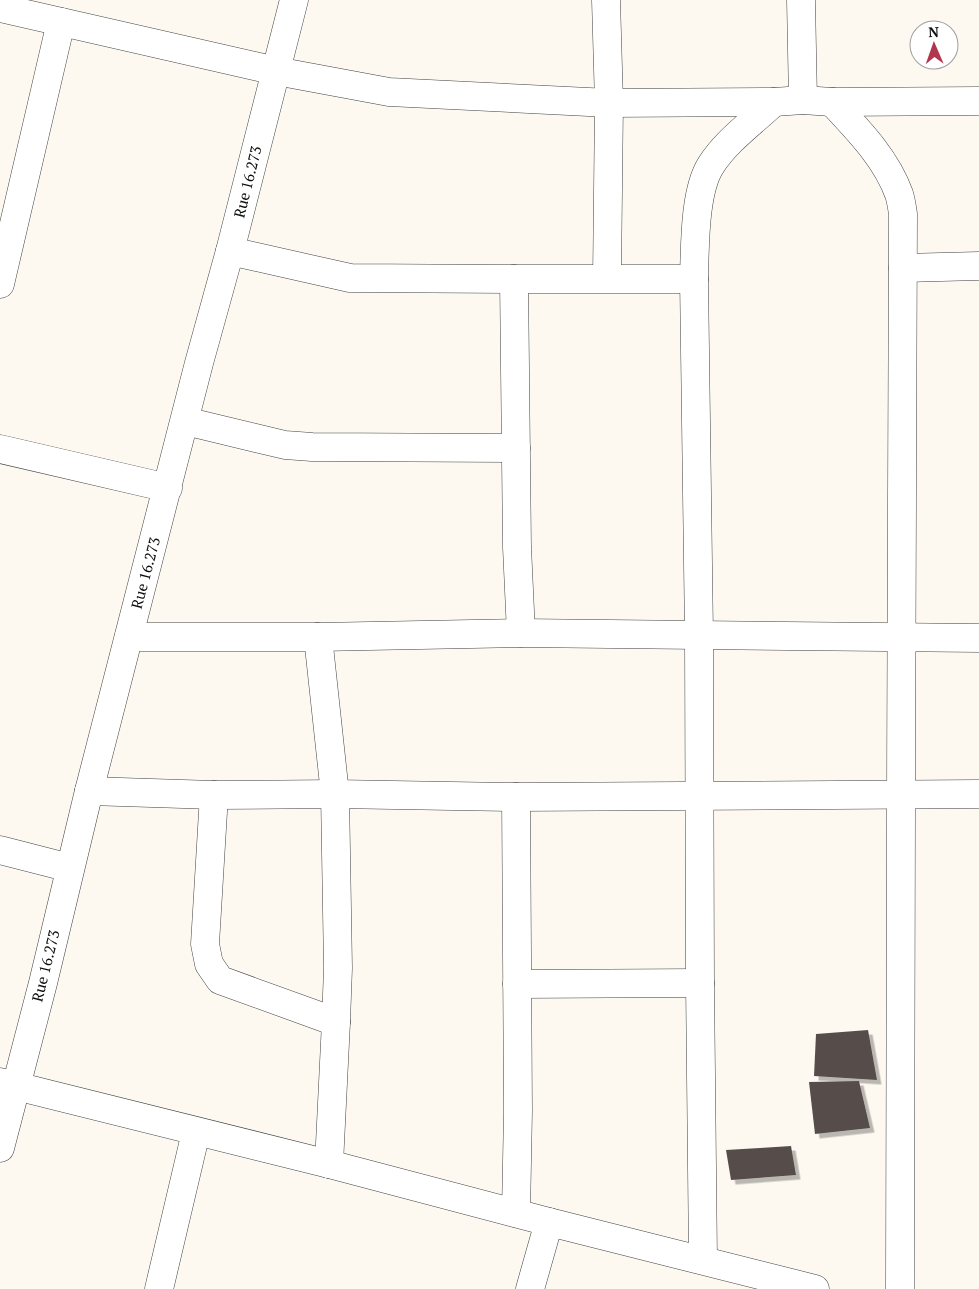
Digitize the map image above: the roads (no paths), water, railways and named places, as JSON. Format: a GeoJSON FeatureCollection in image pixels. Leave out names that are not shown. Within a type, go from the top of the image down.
{"type":"FeatureCollection","features":[{"type":"Feature","properties":{"kind":"street","name":"Rue 16.273"},"geometry":{"type":"LineString","coordinates":[[0,1148],[8,1084],[43,983],[89,791],[294,0]]}},
{"type":"Feature","properties":{"kind":"street"},"geometry":{"type":"LineString","coordinates":[[606,0],[609,102],[607,278]]}},
{"type":"Feature","properties":{"kind":"street"},"geometry":{"type":"LineString","coordinates":[[801,0],[803,100]]}},
{"type":"Feature","properties":{"kind":"street"},"geometry":{"type":"LineString","coordinates":[[0,8],[276,71],[388,92],[609,102],[979,101]]}},
{"type":"Feature","properties":{"kind":"street"},"geometry":{"type":"LineString","coordinates":[[0,284],[7,226],[62,22]]}},
{"type":"Feature","properties":{"kind":"street"},"geometry":{"type":"LineString","coordinates":[[703,1260],[699,796],[700,635],[694,279],[696,229],[701,190],[710,166],[725,147],[774,102]]}},
{"type":"Feature","properties":{"kind":"street"},"geometry":{"type":"LineString","coordinates":[[832,102],[878,155],[899,195],[903,214],[900,638],[902,795],[900,1289]]}},
{"type":"Feature","properties":{"kind":"street"},"geometry":{"type":"LineString","coordinates":[[230,251],[350,278],[694,279]]}},
{"type":"Feature","properties":{"kind":"street"},"geometry":{"type":"LineString","coordinates":[[903,268],[979,266]]}},
{"type":"Feature","properties":{"kind":"street"},"geometry":{"type":"LineString","coordinates":[[514,279],[517,547],[521,633]]}},
{"type":"Feature","properties":{"kind":"street"},"geometry":{"type":"LineString","coordinates":[[185,421],[285,445],[312,447],[516,448]]}},
{"type":"Feature","properties":{"kind":"street"},"geometry":{"type":"LineString","coordinates":[[0,448],[168,488]]}},
{"type":"Feature","properties":{"kind":"street"},"geometry":{"type":"LineString","coordinates":[[129,637],[318,637],[521,633],[979,638]]}},
{"type":"Feature","properties":{"kind":"street"},"geometry":{"type":"LineString","coordinates":[[318,637],[335,794],[338,968],[329,1164]]}},
{"type":"Feature","properties":{"kind":"street"},"geometry":{"type":"LineString","coordinates":[[89,791],[214,795],[335,794],[516,797],[979,794]]}},
{"type":"Feature","properties":{"kind":"street"},"geometry":{"type":"LineString","coordinates":[[214,795],[205,944],[209,964],[220,980],[336,1022]]}},
{"type":"Feature","properties":{"kind":"street"},"geometry":{"type":"LineString","coordinates":[[516,797],[518,1111],[516,1213]]}},
{"type":"Feature","properties":{"kind":"street"},"geometry":{"type":"LineString","coordinates":[[0,850],[70,868]]}},
{"type":"Feature","properties":{"kind":"street"},"geometry":{"type":"LineString","coordinates":[[517,984],[700,983]]}},
{"type":"Feature","properties":{"kind":"street"},"geometry":{"type":"LineString","coordinates":[[8,1084],[703,1260],[745,1280],[815,1289]]}},
{"type":"Feature","properties":{"kind":"street"},"geometry":{"type":"LineString","coordinates":[[159,1289],[196,1132]]}},
{"type":"Feature","properties":{"kind":"street"},"geometry":{"type":"LineString","coordinates":[[530,1289],[549,1222]]}}]}
